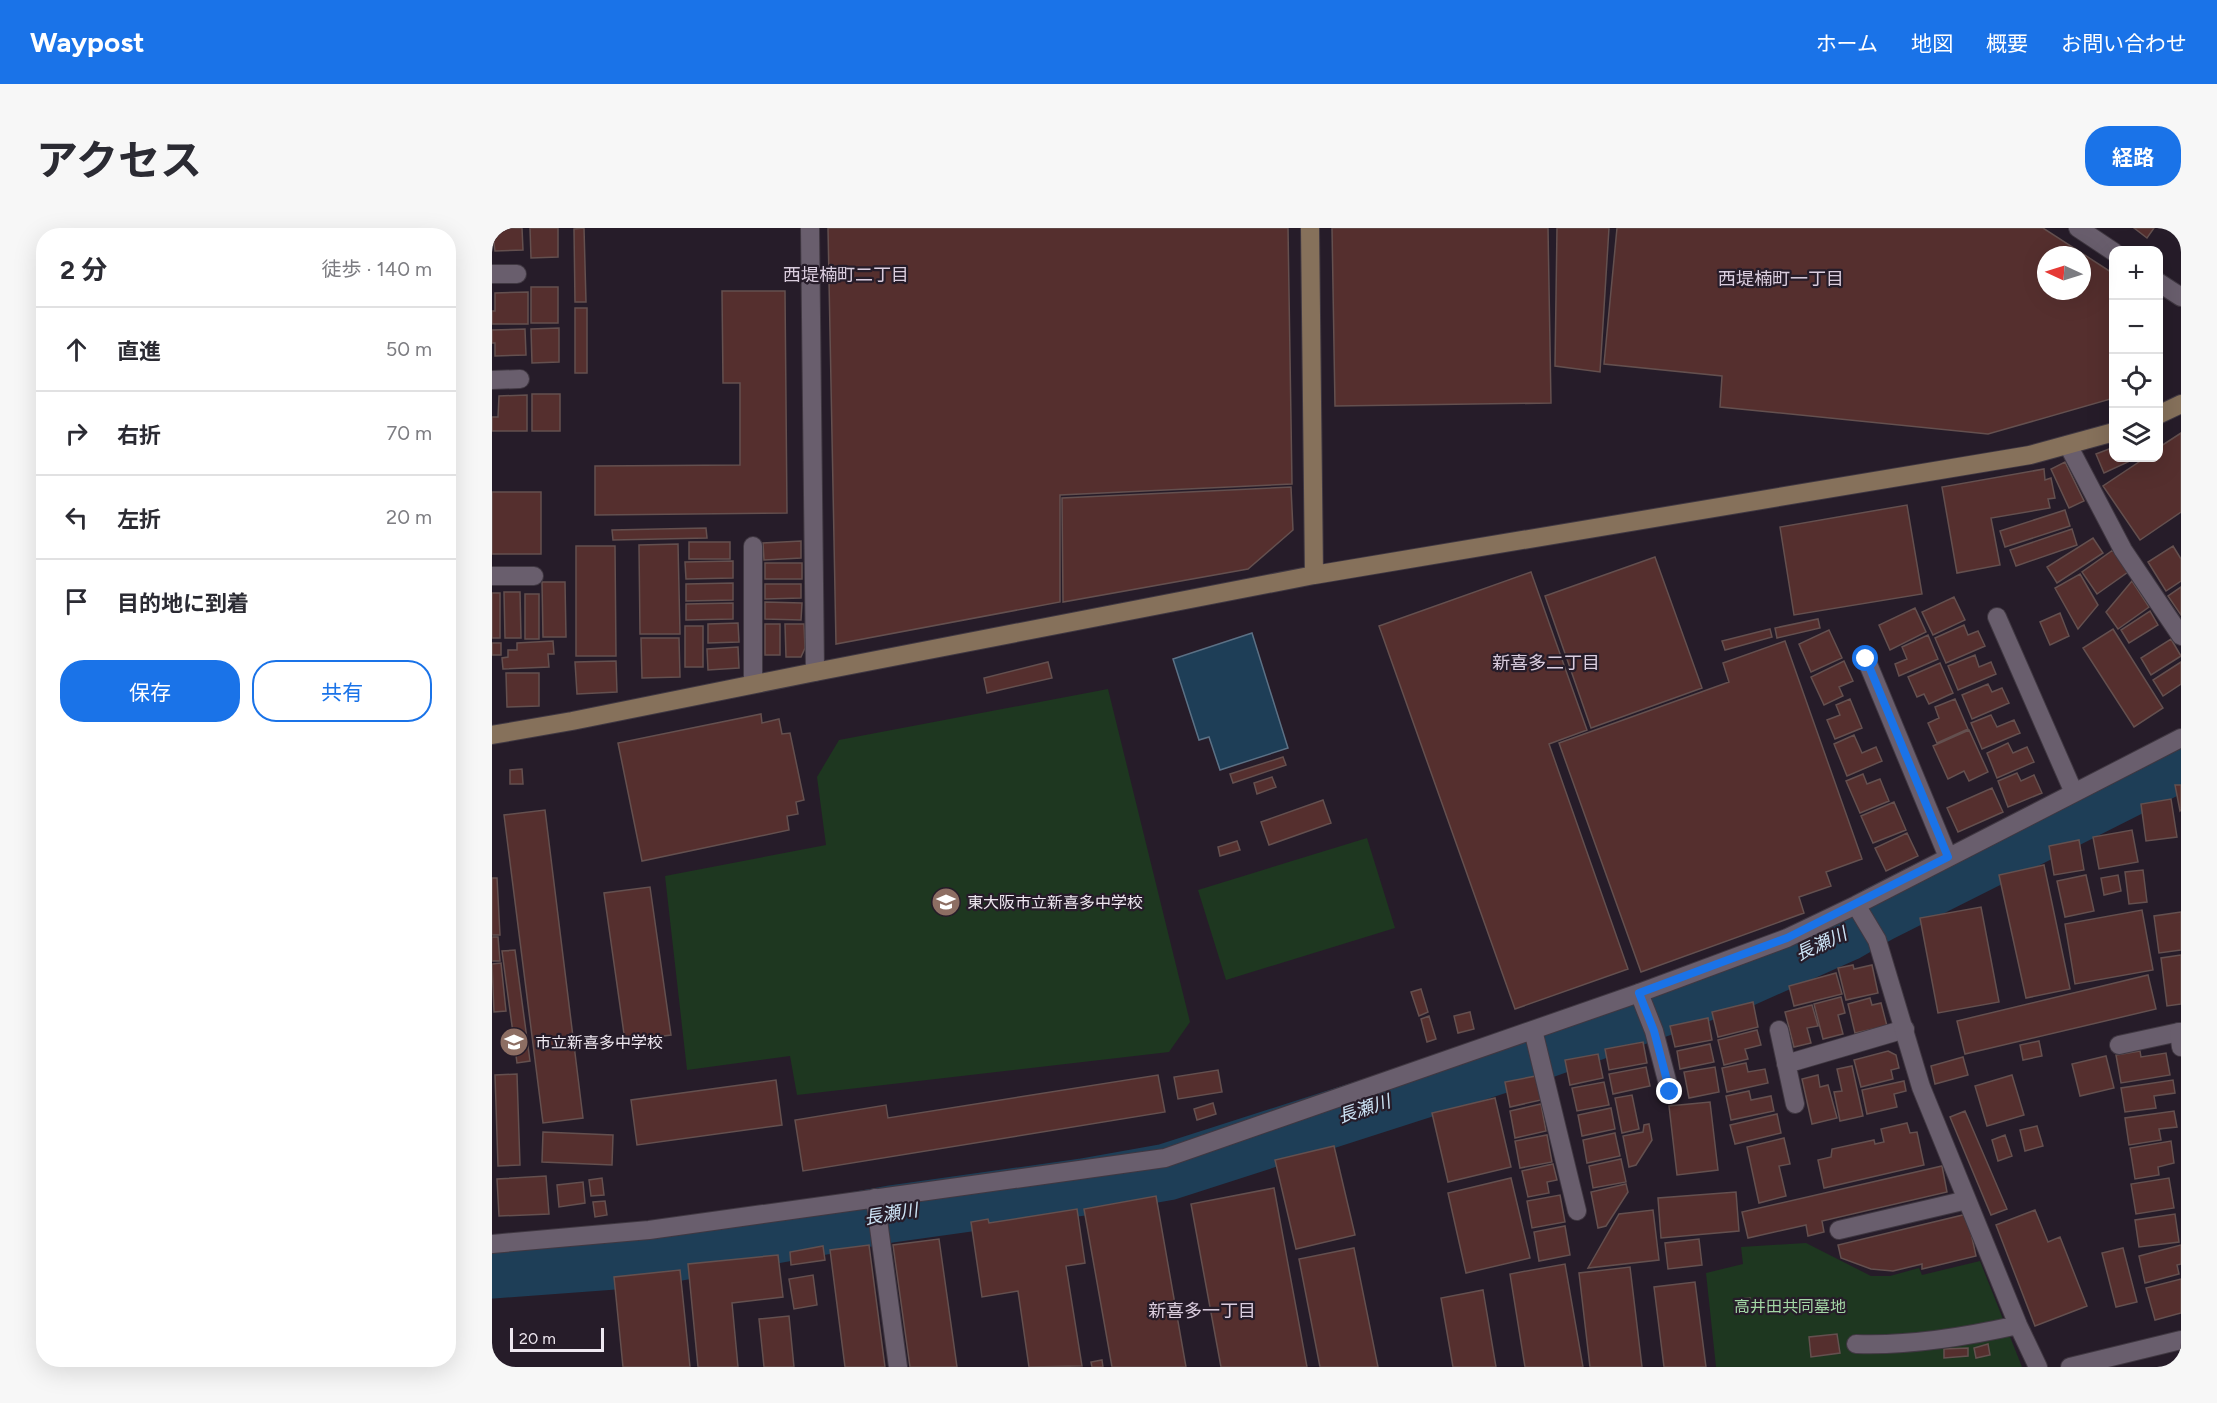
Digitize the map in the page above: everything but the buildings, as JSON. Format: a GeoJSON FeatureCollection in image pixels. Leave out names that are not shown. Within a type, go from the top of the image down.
{"type":"FeatureCollection","features":[{"type":"Feature","properties":{"kind":"street"},"geometry":{"type":"LineString","coordinates":[[810,228],[815,672]]}},
{"type":"Feature","properties":{"kind":"street"},"geometry":{"type":"LineString","coordinates":[[1310,228],[1314,575]]}},
{"type":"Feature","properties":{"kind":"street"},"geometry":{"type":"LineString","coordinates":[[2078,228],[2109,249]]}},
{"type":"Feature","properties":{"kind":"street"},"geometry":{"type":"LineString","coordinates":[[492,274],[518,274]]}},
{"type":"Feature","properties":{"kind":"street"},"geometry":{"type":"LineString","coordinates":[[2163,285],[2181,297]]}},
{"type":"Feature","properties":{"kind":"street"},"geometry":{"type":"LineString","coordinates":[[492,380],[520,379]]}},
{"type":"Feature","properties":{"kind":"street"},"geometry":{"type":"LineString","coordinates":[[2163,413],[2181,404]]}},
{"type":"Feature","properties":{"kind":"street"},"geometry":{"type":"LineString","coordinates":[[492,735],[572,722],[753,684],[1314,575],[2030,455],[2109,433]]}},
{"type":"Feature","properties":{"kind":"street"},"geometry":{"type":"LineString","coordinates":[[2068,445],[2123,549],[2181,636]]}},
{"type":"Feature","properties":{"kind":"street"},"geometry":{"type":"LineString","coordinates":[[753,546],[753,684]]}},
{"type":"Feature","properties":{"kind":"street"},"geometry":{"type":"LineString","coordinates":[[492,576],[534,576]]}},
{"type":"Feature","properties":{"kind":"street"},"geometry":{"type":"LineString","coordinates":[[1997,617],[2074,793]]}},
{"type":"Feature","properties":{"kind":"street"},"geometry":{"type":"LineString","coordinates":[[1866,659],[1948,857]]}},
{"type":"Feature","properties":{"kind":"street"},"geometry":{"type":"LineString","coordinates":[[492,1244],[649,1230],[1165,1158],[1535,1038],[1642,1000],[1787,938],[1860,910],[1948,857],[2181,738]]}},
{"type":"Feature","properties":{"kind":"street"},"geometry":{"type":"LineString","coordinates":[[1860,910],[1877,940],[1922,1087],[2018,1325],[2038,1367]]}},
{"type":"Feature","properties":{"kind":"street"},"geometry":{"type":"LineString","coordinates":[[1642,1000],[1654,1031],[1670,1092]]}},
{"type":"Feature","properties":{"kind":"street"},"geometry":{"type":"LineString","coordinates":[[1786,1064],[1905,1029]]}},
{"type":"Feature","properties":{"kind":"street"},"geometry":{"type":"LineString","coordinates":[[1779,1030],[1795,1104]]}},
{"type":"Feature","properties":{"kind":"street"},"geometry":{"type":"LineString","coordinates":[[2119,1045],[2180,1037]]}},
{"type":"Feature","properties":{"kind":"street"},"geometry":{"type":"LineString","coordinates":[[1535,1038],[1577,1211]]}},
{"type":"Feature","properties":{"kind":"street"},"geometry":{"type":"LineString","coordinates":[[875,1198],[898,1367]]}},
{"type":"Feature","properties":{"kind":"street"},"geometry":{"type":"LineString","coordinates":[[1839,1230],[1968,1200]]}},
{"type":"Feature","properties":{"kind":"street"},"geometry":{"type":"LineString","coordinates":[[1856,1344],[1882,1345],[1976,1335],[2018,1325]]}},
{"type":"Feature","properties":{"kind":"street"},"geometry":{"type":"LineString","coordinates":[[2070,1367],[2181,1340]]}},
{"type":"Feature","properties":{"kind":"green space"},"geometry":{"type":"Polygon","coordinates":[[[1108,689],[1190,1022],[1169,1052],[797,1095],[790,1056],[687,1070],[665,876],[826,845],[817,777],[839,740],[1108,689]]]}},
{"type":"Feature","properties":{"kind":"green space"},"geometry":{"type":"Polygon","coordinates":[[[1367,838],[1395,928],[1226,980],[1198,890],[1367,838]]]}},
{"type":"Feature","properties":{"kind":"green space","name":"高井田共同墓地"},"geometry":{"type":"Polygon","coordinates":[[[1806,1243],[1871,1276],[1890,1276],[1919,1268],[1922,1275],[1980,1261],[2022,1367],[1716,1367],[1706,1273],[1743,1264],[1741,1247],[1806,1243]]]}},
{"type":"Feature","properties":{"kind":"water"},"geometry":{"type":"Polygon","coordinates":[[[1252,633],[1288,748],[1220,770],[1209,737],[1199,740],[1173,659],[1252,633]]]}},
{"type":"Feature","properties":{"kind":"waterway","name":"長瀬川"},"geometry":{"type":"LineString","coordinates":[[492,1270],[641,1259],[891,1214],[1083,1187],[1167,1172],[1525,1057],[1745,978],[1846,933],[1879,914],[2181,762]]}},
{"type":"Feature","properties":{"kind":"place","name":"東大阪市立新喜多中学校"},"geometry":{"type":"Point","coordinates":[946,902]}},
{"type":"Feature","properties":{"kind":"place","name":"市立新喜多中学校"},"geometry":{"type":"Point","coordinates":[514,1042]}},
{"type":"Feature","properties":{"kind":"district","name":"西堤楠町二丁目"},"geometry":{"type":"Point","coordinates":[846,275]}},
{"type":"Feature","properties":{"kind":"district","name":"西堤楠町一丁目"},"geometry":{"type":"Point","coordinates":[1781,279]}},
{"type":"Feature","properties":{"kind":"district","name":"新喜多二丁目"},"geometry":{"type":"Point","coordinates":[1546,663]}},
{"type":"Feature","properties":{"kind":"district","name":"新喜多一丁目"},"geometry":{"type":"Point","coordinates":[1202,1311]}},
{"type":"Feature","properties":{"kind":"route"},"geometry":{"type":"LineString","coordinates":[[1670,1092],[1654,1031],[1639,993],[1787,938],[1948,857],[1866,659]]}}]}
